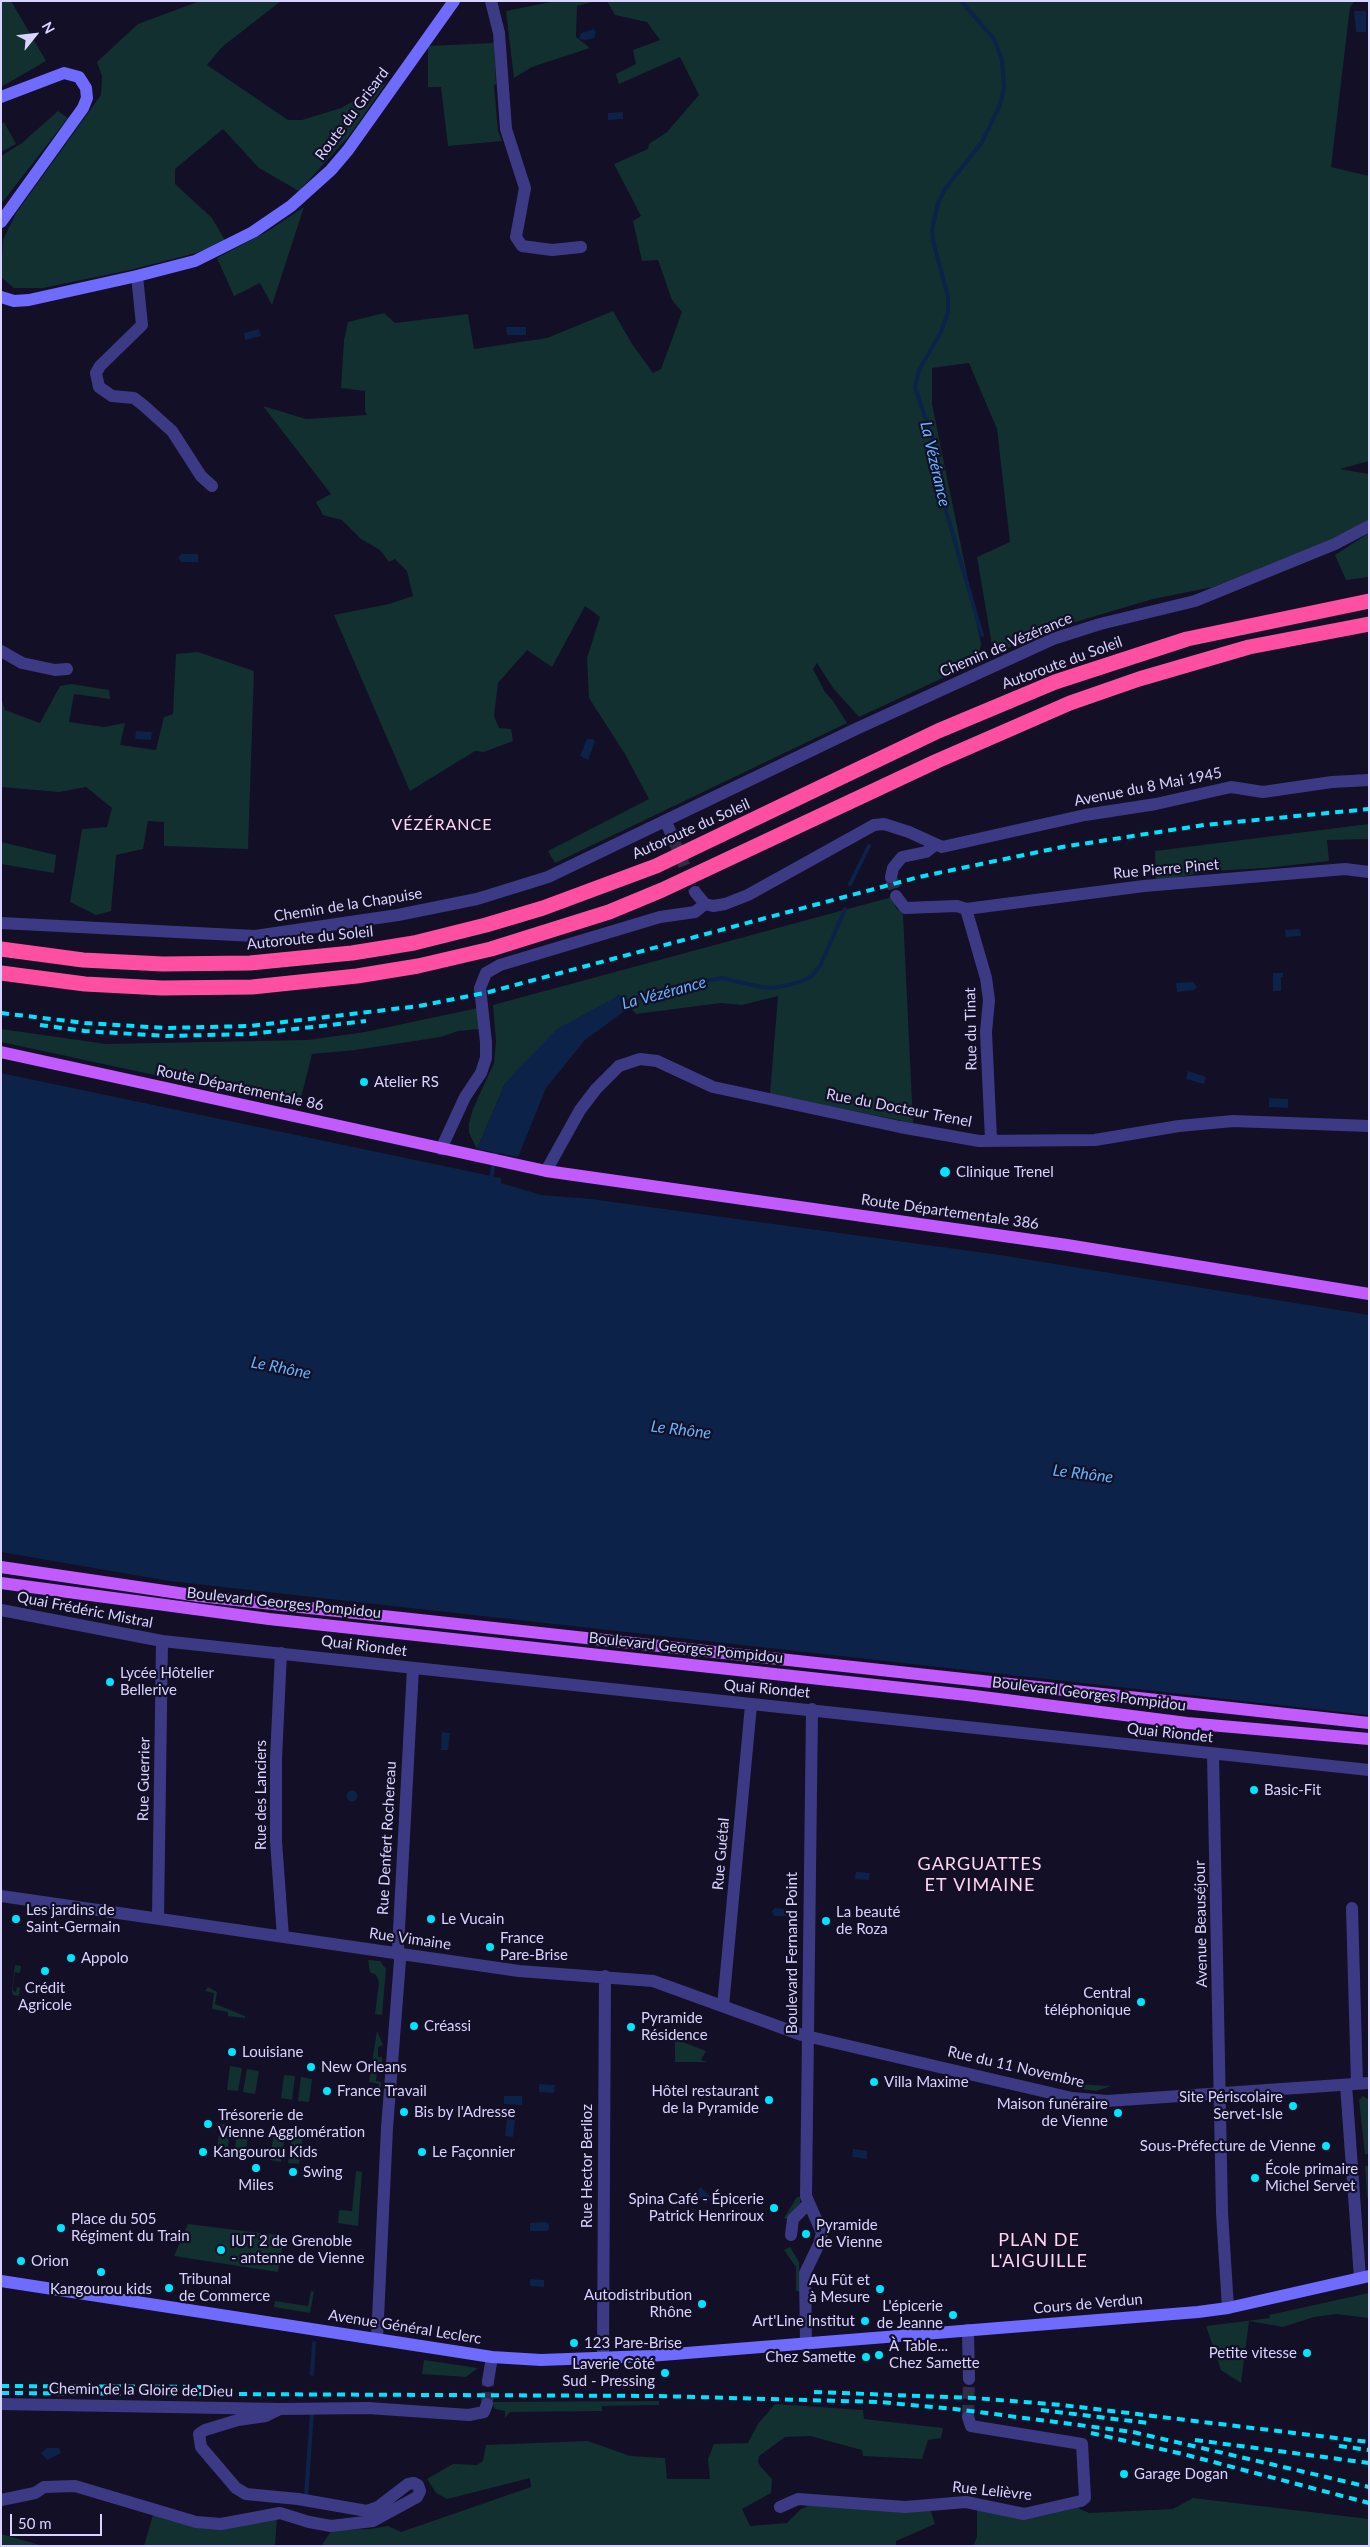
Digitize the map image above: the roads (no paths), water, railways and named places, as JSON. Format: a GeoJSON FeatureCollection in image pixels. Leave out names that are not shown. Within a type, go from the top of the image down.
{"type":"FeatureCollection","features":[{"type":"Feature","properties":{"kind":"highway","name":"Autoroute du Soleil"},"geometry":{"type":"LineString","coordinates":[[1,948],[84,960],[164,964],[250,964],[352,953],[414,943],[486,926],[552,905],[656,866],[938,731],[1055,682],[1187,639],[1245,625],[1369,601]]}},
{"type":"Feature","properties":{"kind":"highway"},"geometry":{"type":"LineString","coordinates":[[1,973],[85,984],[162,988],[252,987],[358,976],[418,966],[491,949],[592,918],[662,890],[945,757],[1070,702],[1139,679],[1249,647],[1369,624]]}},
{"type":"Feature","properties":{"kind":"main road","name":"Route du Grisard"},"geometry":{"type":"LineString","coordinates":[[1,297],[14,301],[29,300],[195,261],[234,243],[291,206],[315,186],[348,150],[454,1]]}},
{"type":"Feature","properties":{"kind":"main road"},"geometry":{"type":"LineString","coordinates":[[1,96],[64,73],[79,77],[86,88],[86,98],[82,108],[1,222]]}},
{"type":"Feature","properties":{"kind":"main road","name":"Route Départementale 86"},"geometry":{"type":"LineString","coordinates":[[1,1052],[526,1168]]}},
{"type":"Feature","properties":{"kind":"main road","name":"Route Départementale 386"},"geometry":{"type":"LineString","coordinates":[[526,1168],[1067,1245],[1369,1294]]}},
{"type":"Feature","properties":{"kind":"main road","name":"Boulevard Georges Pompidou"},"geometry":{"type":"LineString","coordinates":[[1,1566],[199,1596],[1369,1723]]}},
{"type":"Feature","properties":{"kind":"main road","name":"Boulevard Georges Pompidou"},"geometry":{"type":"LineString","coordinates":[[1,1583],[268,1619],[958,1694],[1187,1723],[1369,1739]]}},
{"type":"Feature","properties":{"kind":"main road","name":"Cours de Verdun"},"geometry":{"type":"LineString","coordinates":[[806,2344],[1228,2308],[1364,2277]]}},
{"type":"Feature","properties":{"kind":"main road","name":"Avenue Général Leclerc"},"geometry":{"type":"LineString","coordinates":[[1,2281],[492,2357],[541,2360],[806,2344]]}},
{"type":"Feature","properties":{"kind":"street"},"geometry":{"type":"LineString","coordinates":[[491,1],[499,33],[506,129],[526,188],[516,237],[522,246],[552,250],[581,247]]}},
{"type":"Feature","properties":{"kind":"street"},"geometry":{"type":"LineString","coordinates":[[137,276],[142,325],[100,366],[96,373],[99,387],[112,396],[134,398],[143,405],[172,431],[201,476],[212,486]]}},
{"type":"Feature","properties":{"kind":"street","name":"Chemin de Vézérance"},"geometry":{"type":"LineString","coordinates":[[666,822],[856,729],[1053,639],[1100,624],[1195,601],[1335,544],[1369,526]]}},
{"type":"Feature","properties":{"kind":"street"},"geometry":{"type":"LineString","coordinates":[[1,651],[22,663],[55,670],[67,669]]}},
{"type":"Feature","properties":{"kind":"street","name":"Avenue du 8 Mai 1945"},"geometry":{"type":"LineString","coordinates":[[935,845],[950,847],[1085,816],[1156,804],[1231,787],[1263,792],[1332,782],[1369,780]]}},
{"type":"Feature","properties":{"kind":"street"},"geometry":{"type":"LineString","coordinates":[[666,822],[673,838]]}},
{"type":"Feature","properties":{"kind":"street","name":"Chemin de la Chapuise"},"geometry":{"type":"LineString","coordinates":[[1,923],[255,936],[398,915],[477,899],[548,877],[666,822]]}},
{"type":"Feature","properties":{"kind":"street"},"geometry":{"type":"LineString","coordinates":[[695,892],[705,904],[713,906],[725,904],[748,895],[874,825],[884,824],[900,829],[935,845],[926,852],[902,857],[893,868],[891,877]]}},
{"type":"Feature","properties":{"kind":"street","name":"Rue Pierre Pinet"},"geometry":{"type":"LineString","coordinates":[[966,909],[1144,886],[1345,869],[1369,872]]}},
{"type":"Feature","properties":{"kind":"street"},"geometry":{"type":"LineString","coordinates":[[896,896],[904,908],[957,906],[966,909]]}},
{"type":"Feature","properties":{"kind":"street"},"geometry":{"type":"LineString","coordinates":[[441,1149],[465,1097],[481,1073],[486,1058],[480,988],[486,973],[500,965],[671,914],[695,912],[705,904]]}},
{"type":"Feature","properties":{"kind":"street","name":"Rue du Tinat"},"geometry":{"type":"LineString","coordinates":[[966,909],[986,978],[989,1000],[986,1032],[991,1140]]}},
{"type":"Feature","properties":{"kind":"street","name":"Rue du Docteur Trenel"},"geometry":{"type":"LineString","coordinates":[[546,1172],[580,1110],[596,1089],[619,1066],[640,1059],[657,1061],[713,1086],[900,1127],[979,1141],[1095,1140],[1179,1126],[1233,1121],[1369,1126]]}},
{"type":"Feature","properties":{"kind":"street","name":"Quai Frédéric Mistral"},"geometry":{"type":"LineString","coordinates":[[1,1610],[162,1641]]}},
{"type":"Feature","properties":{"kind":"street","name":"Quai Riondet"},"geometry":{"type":"LineString","coordinates":[[162,1641],[1369,1770]]}},
{"type":"Feature","properties":{"kind":"street","name":"Rue Guerrier"},"geometry":{"type":"LineString","coordinates":[[158,1918],[162,1641]]}},
{"type":"Feature","properties":{"kind":"street","name":"Rue des Lanciers"},"geometry":{"type":"LineString","coordinates":[[281,1653],[276,1767],[276,1841],[283,1937]]}},
{"type":"Feature","properties":{"kind":"street","name":"Rue Denfert Rochereau"},"geometry":{"type":"LineString","coordinates":[[377,2338],[387,2128],[396,2024],[413,1668]]}},
{"type":"Feature","properties":{"kind":"street","name":"Rue Guétal"},"geometry":{"type":"LineString","coordinates":[[723,2006],[750,1705]]}},
{"type":"Feature","properties":{"kind":"street","name":"Boulevard Fernand Point"},"geometry":{"type":"LineString","coordinates":[[807,2200],[812,1709]]}},
{"type":"Feature","properties":{"kind":"street","name":"Avenue Beauséjour"},"geometry":{"type":"LineString","coordinates":[[1213,1754],[1223,2222],[1228,2308]]}},
{"type":"Feature","properties":{"kind":"street","name":"Rue Vimaine"},"geometry":{"type":"LineString","coordinates":[[1,1896],[519,1970],[653,1981],[808,2036]]}},
{"type":"Feature","properties":{"kind":"street"},"geometry":{"type":"LineString","coordinates":[[1352,1908],[1364,2277]]}},
{"type":"Feature","properties":{"kind":"street","name":"Rue Hector Berlioz"},"geometry":{"type":"LineString","coordinates":[[604,2357],[605,1976]]}},
{"type":"Feature","properties":{"kind":"street","name":"Rue du 11 Novembre"},"geometry":{"type":"LineString","coordinates":[[808,2036],[1072,2098],[1108,2101],[1357,2084]]}},
{"type":"Feature","properties":{"kind":"street"},"geometry":{"type":"LineString","coordinates":[[791,2235],[793,2219],[807,2200],[822,2233],[819,2244],[805,2273],[806,2344]]}},
{"type":"Feature","properties":{"kind":"street"},"geometry":{"type":"LineString","coordinates":[[968,2330],[969,2379]]}},
{"type":"Feature","properties":{"kind":"street"},"geometry":{"type":"LineString","coordinates":[[488,2381],[492,2357]]}},
{"type":"Feature","properties":{"kind":"street","name":"Chemin de la Gloire de Dieu"},"geometry":{"type":"LineString","coordinates":[[1,2404],[280,2409],[368,2408],[470,2415],[484,2412],[487,2404]]}},
{"type":"Feature","properties":{"kind":"street","name":"Chemin de la Gloire de Dieu"},"geometry":{"type":"LineString","coordinates":[[1,2500],[36,2493],[44,2487],[75,2486],[196,2522],[221,2524],[280,2513],[309,2522],[331,2526],[373,2522],[416,2497],[420,2491],[418,2485],[414,2483],[408,2484],[378,2507],[367,2511],[298,2499],[246,2494],[236,2488],[201,2448],[199,2434],[205,2430],[238,2420],[266,2416],[280,2409]]}},
{"type":"Feature","properties":{"kind":"street","name":"Rue Lelièvre"},"geometry":{"type":"LineString","coordinates":[[780,2507],[798,2499],[905,2507],[966,2502],[1024,2514],[1081,2501],[1085,2498],[1082,2444],[971,2426],[968,2417]]}},
{"type":"Feature","properties":{"kind":"water"},"geometry":{"type":"Polygon","coordinates":[[[1354,11],[1366,11],[1366,32],[1356,32],[1354,11]]]}},
{"type":"Feature","properties":{"kind":"water"},"geometry":{"type":"Polygon","coordinates":[[[594,29],[596,32],[594,38],[579,39],[581,33],[594,29]]]}},
{"type":"Feature","properties":{"kind":"water"},"geometry":{"type":"Polygon","coordinates":[[[623,112],[623,119],[608,120],[608,113],[623,112]]]}},
{"type":"Feature","properties":{"kind":"water"},"geometry":{"type":"Polygon","coordinates":[[[506,327],[526,327],[526,335],[507,335],[506,327]]]}},
{"type":"Feature","properties":{"kind":"water"},"geometry":{"type":"Polygon","coordinates":[[[259,329],[261,336],[245,340],[244,333],[259,329]]]}},
{"type":"Feature","properties":{"kind":"water"},"geometry":{"type":"Polygon","coordinates":[[[181,554],[198,554],[198,562],[181,562],[178,558],[181,554]]]}},
{"type":"Feature","properties":{"kind":"water"},"geometry":{"type":"Polygon","coordinates":[[[136,731],[152,732],[151,740],[135,739],[136,731]]]}},
{"type":"Feature","properties":{"kind":"water"},"geometry":{"type":"Polygon","coordinates":[[[587,739],[593,739],[595,742],[588,760],[580,756],[587,739]]]}},
{"type":"Feature","properties":{"kind":"water"},"geometry":{"type":"Polygon","coordinates":[[[1300,929],[1301,936],[1286,937],[1285,930],[1300,929]]]}},
{"type":"Feature","properties":{"kind":"water"},"geometry":{"type":"Polygon","coordinates":[[[1273,973],[1283,973],[1283,977],[1281,977],[1281,991],[1273,991],[1273,973]]]}},
{"type":"Feature","properties":{"kind":"water"},"geometry":{"type":"Polygon","coordinates":[[[1193,982],[1197,987],[1194,990],[1177,992],[1176,983],[1193,982]]]}},
{"type":"Feature","properties":{"kind":"water"},"geometry":{"type":"Polygon","coordinates":[[[620,995],[630,1007],[585,1040],[546,1088],[518,1157],[477,1149],[505,1084],[514,1073],[557,1029],[620,995]]]}},
{"type":"Feature","properties":{"kind":"water"},"geometry":{"type":"Polygon","coordinates":[[[1188,1071],[1206,1077],[1204,1084],[1186,1079],[1188,1071]]]}},
{"type":"Feature","properties":{"kind":"water","name":"Le Rhône"},"geometry":{"type":"Polygon","coordinates":[[[1,1073],[501,1178],[501,1183],[541,1195],[591,1199],[1000,1255],[1369,1315],[1369,1715],[169,1581],[1,1552],[1,1073]]]}},
{"type":"Feature","properties":{"kind":"water"},"geometry":{"type":"Polygon","coordinates":[[[1269,1098],[1288,1099],[1288,1108],[1269,1107],[1269,1098]]]}},
{"type":"Feature","properties":{"kind":"water"},"geometry":{"type":"Polygon","coordinates":[[[442,1732],[450,1733],[448,1750],[441,1750],[442,1732]]]}},
{"type":"Feature","properties":{"kind":"water"},"geometry":{"type":"Polygon","coordinates":[[[352,1790],[358,1796],[352,1802],[346,1796],[352,1790]]]}},
{"type":"Feature","properties":{"kind":"water"},"geometry":{"type":"Polygon","coordinates":[[[856,1872],[870,1873],[869,1880],[855,1879],[856,1872]]]}},
{"type":"Feature","properties":{"kind":"water"},"geometry":{"type":"Polygon","coordinates":[[[775,1908],[786,1909],[787,1916],[774,1916],[772,1911],[775,1908]]]}},
{"type":"Feature","properties":{"kind":"water"},"geometry":{"type":"Polygon","coordinates":[[[539,2084],[555,2085],[554,2093],[539,2092],[539,2084]]]}},
{"type":"Feature","properties":{"kind":"water"},"geometry":{"type":"Polygon","coordinates":[[[504,2096],[522,2096],[522,2105],[504,2104],[504,2096]]]}},
{"type":"Feature","properties":{"kind":"water"},"geometry":{"type":"Polygon","coordinates":[[[507,2119],[515,2120],[513,2137],[505,2136],[507,2119]]]}},
{"type":"Feature","properties":{"kind":"water"},"geometry":{"type":"Polygon","coordinates":[[[853,2149],[867,2151],[867,2159],[852,2157],[853,2149]]]}},
{"type":"Feature","properties":{"kind":"water"},"geometry":{"type":"Polygon","coordinates":[[[701,2187],[712,2199],[706,2204],[695,2193],[701,2187]]]}},
{"type":"Feature","properties":{"kind":"water"},"geometry":{"type":"Polygon","coordinates":[[[546,2222],[549,2224],[547,2231],[530,2231],[530,2223],[546,2222]]]}},
{"type":"Feature","properties":{"kind":"water"},"geometry":{"type":"Polygon","coordinates":[[[530,2279],[544,2280],[544,2287],[530,2286],[530,2279]]]}},
{"type":"Feature","properties":{"kind":"water"},"geometry":{"type":"Polygon","coordinates":[[[47,2448],[59,2448],[61,2453],[47,2460],[41,2453],[47,2448]]]}},
{"type":"Feature","properties":{"kind":"waterway","name":"La Vézérance"},"geometry":{"type":"LineString","coordinates":[[961,1],[994,39],[1002,60],[1004,88],[999,107],[982,142],[945,189],[938,203],[932,229],[933,241],[948,297],[948,312],[941,332],[919,370],[915,387],[933,441],[942,497],[982,635]]}},
{"type":"Feature","properties":{"kind":"waterway","name":"La Vézérance"},"geometry":{"type":"LineString","coordinates":[[850,884],[869,846]]}},
{"type":"Feature","properties":{"kind":"waterway","name":"La Vézérance"},"geometry":{"type":"LineString","coordinates":[[621,1003],[685,985],[722,978],[774,988],[800,982],[812,976],[821,964],[845,909]]}},
{"type":"Feature","properties":{"kind":"waterway","name":"La Vézérance"},"geometry":{"type":"LineString","coordinates":[[491,1180],[496,1148]]}},
{"type":"Feature","properties":{"kind":"waterway"},"geometry":{"type":"LineString","coordinates":[[312,2374],[314,2343]]}},
{"type":"Feature","properties":{"kind":"waterway"},"geometry":{"type":"LineString","coordinates":[[306,2497],[312,2412]]}},
{"type":"Feature","properties":{"kind":"tunnel"},"geometry":{"type":"LineString","coordinates":[[673,838],[695,892]]}},
{"type":"Feature","properties":{"kind":"tunnel"},"geometry":{"type":"LineString","coordinates":[[891,877],[896,896]]}},
{"type":"Feature","properties":{"kind":"tunnel"},"geometry":{"type":"LineString","coordinates":[[968,2417],[969,2379]]}},
{"type":"Feature","properties":{"kind":"tunnel"},"geometry":{"type":"LineString","coordinates":[[487,2404],[488,2381]]}},
{"type":"Feature","properties":{"kind":"railway"},"geometry":{"type":"LineString","coordinates":[[1,1013],[85,1023],[166,1028],[250,1026],[419,1006],[489,992],[919,877],[1062,847],[1204,825],[1369,809]]}},
{"type":"Feature","properties":{"kind":"railway"},"geometry":{"type":"LineString","coordinates":[[40,1025],[85,1031],[166,1036],[250,1034],[366,1021]]}},
{"type":"Feature","properties":{"kind":"railway"},"geometry":{"type":"LineString","coordinates":[[1,2386],[216,2387]]}},
{"type":"Feature","properties":{"kind":"railway"},"geometry":{"type":"LineString","coordinates":[[814,2392],[974,2398],[1062,2405],[1369,2442]]}},
{"type":"Feature","properties":{"kind":"railway"},"geometry":{"type":"LineString","coordinates":[[1,2393],[659,2396],[879,2402],[955,2409],[1133,2432],[1369,2487]]}},
{"type":"Feature","properties":{"kind":"railway"},"geometry":{"type":"LineString","coordinates":[[1041,2410],[1148,2423]]}},
{"type":"Feature","properties":{"kind":"railway"},"geometry":{"type":"LineString","coordinates":[[1091,2433],[1183,2454],[1369,2503]]}},
{"type":"Feature","properties":{"kind":"railway"},"geometry":{"type":"LineString","coordinates":[[1195,2440],[1369,2463]]}},
{"type":"Feature","properties":{"kind":"railway"},"geometry":{"type":"LineString","coordinates":[[1339,2446],[1369,2450]]}},
{"type":"Feature","properties":{"kind":"place","name":"Atelier RS"},"geometry":{"type":"Point","coordinates":[364,1082]}},
{"type":"Feature","properties":{"kind":"place","name":"Clinique Trenel"},"geometry":{"type":"Point","coordinates":[945,1172]}},
{"type":"Feature","properties":{"kind":"place","name":"Lycée Hôtelier Bellerive"},"geometry":{"type":"Point","coordinates":[110,1682]}},
{"type":"Feature","properties":{"kind":"place","name":"Basic-Fit"},"geometry":{"type":"Point","coordinates":[1254,1790]}},
{"type":"Feature","properties":{"kind":"place","name":"Les jardins de Saint-Germain"},"geometry":{"type":"Point","coordinates":[16,1919]}},
{"type":"Feature","properties":{"kind":"place","name":"Le Vucain"},"geometry":{"type":"Point","coordinates":[431,1919]}},
{"type":"Feature","properties":{"kind":"place","name":"La beauté de Roza"},"geometry":{"type":"Point","coordinates":[826,1921]}},
{"type":"Feature","properties":{"kind":"place","name":"France Pare-Brise"},"geometry":{"type":"Point","coordinates":[490,1947]}},
{"type":"Feature","properties":{"kind":"place","name":"Appolo"},"geometry":{"type":"Point","coordinates":[71,1958]}},
{"type":"Feature","properties":{"kind":"place","name":"Crédit Agricole"},"geometry":{"type":"Point","coordinates":[45,1971]}},
{"type":"Feature","properties":{"kind":"place","name":"Central téléphonique"},"geometry":{"type":"Point","coordinates":[1141,2002]}},
{"type":"Feature","properties":{"kind":"place","name":"Créassi"},"geometry":{"type":"Point","coordinates":[414,2026]}},
{"type":"Feature","properties":{"kind":"place","name":"Pyramide Résidence"},"geometry":{"type":"Point","coordinates":[631,2027]}},
{"type":"Feature","properties":{"kind":"place","name":"Louisiane"},"geometry":{"type":"Point","coordinates":[232,2052]}},
{"type":"Feature","properties":{"kind":"place","name":"New Orleans"},"geometry":{"type":"Point","coordinates":[311,2067]}},
{"type":"Feature","properties":{"kind":"place","name":"Villa Maxime"},"geometry":{"type":"Point","coordinates":[874,2082]}},
{"type":"Feature","properties":{"kind":"place","name":"France Travail"},"geometry":{"type":"Point","coordinates":[327,2091]}},
{"type":"Feature","properties":{"kind":"place","name":"Hôtel restaurant de la Pyramide"},"geometry":{"type":"Point","coordinates":[769,2100]}},
{"type":"Feature","properties":{"kind":"place","name":"Site Périscolaire Servet-Isle"},"geometry":{"type":"Point","coordinates":[1293,2106]}},
{"type":"Feature","properties":{"kind":"place","name":"Bis by l'Adresse"},"geometry":{"type":"Point","coordinates":[404,2112]}},
{"type":"Feature","properties":{"kind":"place","name":"Maison funéraire de Vienne"},"geometry":{"type":"Point","coordinates":[1118,2113]}},
{"type":"Feature","properties":{"kind":"place","name":"Trésorerie de Vienne Agglomération"},"geometry":{"type":"Point","coordinates":[208,2124]}},
{"type":"Feature","properties":{"kind":"place","name":"Sous-Préfecture de Vienne"},"geometry":{"type":"Point","coordinates":[1326,2146]}},
{"type":"Feature","properties":{"kind":"place","name":"Kangourou Kids"},"geometry":{"type":"Point","coordinates":[203,2152]}},
{"type":"Feature","properties":{"kind":"place","name":"Le Façonnier"},"geometry":{"type":"Point","coordinates":[422,2152]}},
{"type":"Feature","properties":{"kind":"place","name":"Miles"},"geometry":{"type":"Point","coordinates":[256,2168]}},
{"type":"Feature","properties":{"kind":"place","name":"Swing"},"geometry":{"type":"Point","coordinates":[293,2172]}},
{"type":"Feature","properties":{"kind":"place","name":"École primaire Michel Servet"},"geometry":{"type":"Point","coordinates":[1255,2178]}},
{"type":"Feature","properties":{"kind":"place","name":"Spina Café - Épicerie Patrick Henriroux"},"geometry":{"type":"Point","coordinates":[774,2208]}},
{"type":"Feature","properties":{"kind":"place","name":"Place du 505 Régiment du Train"},"geometry":{"type":"Point","coordinates":[61,2228]}},
{"type":"Feature","properties":{"kind":"place","name":"Pyramide de Vienne"},"geometry":{"type":"Point","coordinates":[806,2234]}},
{"type":"Feature","properties":{"kind":"place","name":"IUT 2 de Grenoble - antenne de Vienne"},"geometry":{"type":"Point","coordinates":[221,2250]}},
{"type":"Feature","properties":{"kind":"place","name":"Orion"},"geometry":{"type":"Point","coordinates":[21,2261]}},
{"type":"Feature","properties":{"kind":"place","name":"Kangourou kids"},"geometry":{"type":"Point","coordinates":[101,2272]}},
{"type":"Feature","properties":{"kind":"place","name":"Tribunal de Commerce"},"geometry":{"type":"Point","coordinates":[169,2288]}},
{"type":"Feature","properties":{"kind":"place","name":"Au Fût et à Mesure"},"geometry":{"type":"Point","coordinates":[880,2289]}},
{"type":"Feature","properties":{"kind":"place","name":"Autodistribution Rhône"},"geometry":{"type":"Point","coordinates":[702,2304]}},
{"type":"Feature","properties":{"kind":"place","name":"L'épicerie de Jeanne"},"geometry":{"type":"Point","coordinates":[953,2315]}},
{"type":"Feature","properties":{"kind":"place","name":"Art'Line Institut"},"geometry":{"type":"Point","coordinates":[865,2321]}},
{"type":"Feature","properties":{"kind":"place","name":"123 Pare-Brise"},"geometry":{"type":"Point","coordinates":[574,2343]}},
{"type":"Feature","properties":{"kind":"place","name":"Petite vitesse"},"geometry":{"type":"Point","coordinates":[1307,2353]}},
{"type":"Feature","properties":{"kind":"place","name":"À Table... Chez Samette"},"geometry":{"type":"Point","coordinates":[879,2355]}},
{"type":"Feature","properties":{"kind":"place","name":"Chez Samette"},"geometry":{"type":"Point","coordinates":[866,2357]}},
{"type":"Feature","properties":{"kind":"place","name":"Laverie Côté Sud - Pressing"},"geometry":{"type":"Point","coordinates":[665,2373]}},
{"type":"Feature","properties":{"kind":"place","name":"Garage Dogan"},"geometry":{"type":"Point","coordinates":[1124,2474]}},
{"type":"Feature","properties":{"kind":"district","name":"VÉZÉRANCE"},"geometry":{"type":"Point","coordinates":[442,825]}},
{"type":"Feature","properties":{"kind":"district","name":"GARGUATTES ET VIMAINE"},"geometry":{"type":"Point","coordinates":[980,1874]}},
{"type":"Feature","properties":{"kind":"district","name":"PLAN DE L'AIGUILLE"},"geometry":{"type":"Point","coordinates":[1039,2250]}}]}
